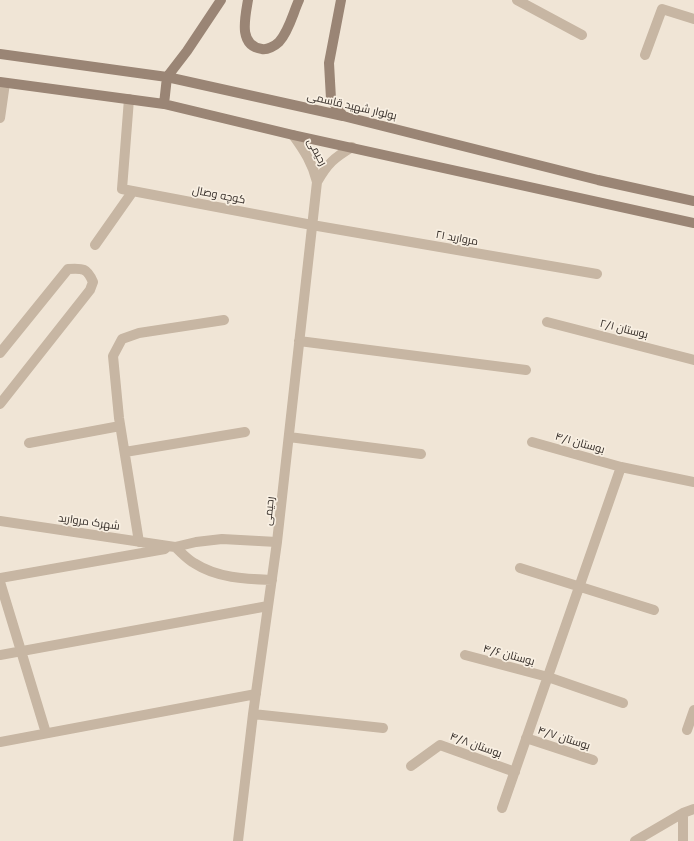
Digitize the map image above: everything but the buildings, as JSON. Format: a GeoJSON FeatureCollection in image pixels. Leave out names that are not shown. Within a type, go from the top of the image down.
{"type":"FeatureCollection","features":[{"type":"Feature","properties":{"kind":"main road"},"geometry":{"type":"LineString","coordinates":[[164,104],[167,76],[187,51],[221,0]]}},
{"type":"Feature","properties":{"kind":"main road"},"geometry":{"type":"LineString","coordinates":[[248,0],[244,32],[248,40],[255,48],[266,49],[278,43],[285,33],[299,0]]}},
{"type":"Feature","properties":{"kind":"main road"},"geometry":{"type":"LineString","coordinates":[[341,0],[329,63],[331,99],[344,116]]}},
{"type":"Feature","properties":{"kind":"main road","name":"بولوار شهید قاسمی"},"geometry":{"type":"LineString","coordinates":[[0,54],[167,76],[344,116],[598,180],[694,201]]}},
{"type":"Feature","properties":{"kind":"main road"},"geometry":{"type":"LineString","coordinates":[[3,82],[164,104],[293,135],[694,223]]}},
{"type":"Feature","properties":{"kind":"street"},"geometry":{"type":"LineString","coordinates":[[517,0],[582,35]]}},
{"type":"Feature","properties":{"kind":"street"},"geometry":{"type":"LineString","coordinates":[[645,55],[662,9],[694,19]]}},
{"type":"Feature","properties":{"kind":"street"},"geometry":{"type":"LineString","coordinates":[[0,118],[3,82]]}},
{"type":"Feature","properties":{"kind":"street","name":"کوچه وصال"},"geometry":{"type":"LineString","coordinates":[[129,99],[122,189],[312,225]]}},
{"type":"Feature","properties":{"kind":"street","name":"رحیمی"},"geometry":{"type":"LineString","coordinates":[[238,841],[253,714],[277,542],[317,182],[314,168],[305,151],[293,135]]}},
{"type":"Feature","properties":{"kind":"street","name":"رحیمی"},"geometry":{"type":"LineString","coordinates":[[317,182],[336,157],[352,147]]}},
{"type":"Feature","properties":{"kind":"street"},"geometry":{"type":"LineString","coordinates":[[95,246],[133,191]]}},
{"type":"Feature","properties":{"kind":"street","name":"مروارید ۲۱"},"geometry":{"type":"LineString","coordinates":[[312,225],[597,274]]}},
{"type":"Feature","properties":{"kind":"street"},"geometry":{"type":"LineString","coordinates":[[0,353],[68,268],[80,268],[89,273],[93,282],[90,290],[0,404]]}},
{"type":"Feature","properties":{"kind":"street"},"geometry":{"type":"LineString","coordinates":[[140,542],[120,426],[113,356],[122,339],[139,333],[224,320]]}},
{"type":"Feature","properties":{"kind":"street","name":"بوستان ۲/۱"},"geometry":{"type":"LineString","coordinates":[[547,322],[694,360]]}},
{"type":"Feature","properties":{"kind":"street"},"geometry":{"type":"LineString","coordinates":[[299,341],[526,370]]}},
{"type":"Feature","properties":{"kind":"street"},"geometry":{"type":"LineString","coordinates":[[29,443],[120,426]]}},
{"type":"Feature","properties":{"kind":"street"},"geometry":{"type":"LineString","coordinates":[[125,452],[245,432]]}},
{"type":"Feature","properties":{"kind":"street"},"geometry":{"type":"LineString","coordinates":[[289,437],[420,454]]}},
{"type":"Feature","properties":{"kind":"street","name":"بوستان ۴/۱"},"geometry":{"type":"LineString","coordinates":[[532,442],[621,467],[694,482]]}},
{"type":"Feature","properties":{"kind":"street"},"geometry":{"type":"LineString","coordinates":[[502,808],[621,467]]}},
{"type":"Feature","properties":{"kind":"street","name":"شهرک مروارید"},"geometry":{"type":"LineString","coordinates":[[0,521],[175,547],[196,542],[222,539],[277,542]]}},
{"type":"Feature","properties":{"kind":"street"},"geometry":{"type":"LineString","coordinates":[[0,578],[175,547],[193,562],[212,573],[241,578],[272,580]]}},
{"type":"Feature","properties":{"kind":"street"},"geometry":{"type":"LineString","coordinates":[[520,568],[654,610]]}},
{"type":"Feature","properties":{"kind":"street"},"geometry":{"type":"LineString","coordinates":[[0,582],[46,733]]}},
{"type":"Feature","properties":{"kind":"street"},"geometry":{"type":"LineString","coordinates":[[0,655],[268,606]]}},
{"type":"Feature","properties":{"kind":"street","name":"بوستان ۴/۶"},"geometry":{"type":"LineString","coordinates":[[465,655],[548,677],[623,703]]}},
{"type":"Feature","properties":{"kind":"street"},"geometry":{"type":"LineString","coordinates":[[0,742],[256,694]]}},
{"type":"Feature","properties":{"kind":"street"},"geometry":{"type":"LineString","coordinates":[[687,730],[694,710]]}},
{"type":"Feature","properties":{"kind":"street"},"geometry":{"type":"LineString","coordinates":[[253,714],[383,728]]}},
{"type":"Feature","properties":{"kind":"street","name":"بوستان ۴/۷"},"geometry":{"type":"LineString","coordinates":[[526,738],[593,760]]}},
{"type":"Feature","properties":{"kind":"street","name":"بوستان ۴/۸"},"geometry":{"type":"LineString","coordinates":[[410,766],[440,745],[515,772]]}},
{"type":"Feature","properties":{"kind":"street"},"geometry":{"type":"LineString","coordinates":[[635,841],[694,809]]}},
{"type":"Feature","properties":{"kind":"street"},"geometry":{"type":"LineString","coordinates":[[683,814],[683,841]]}}]}
